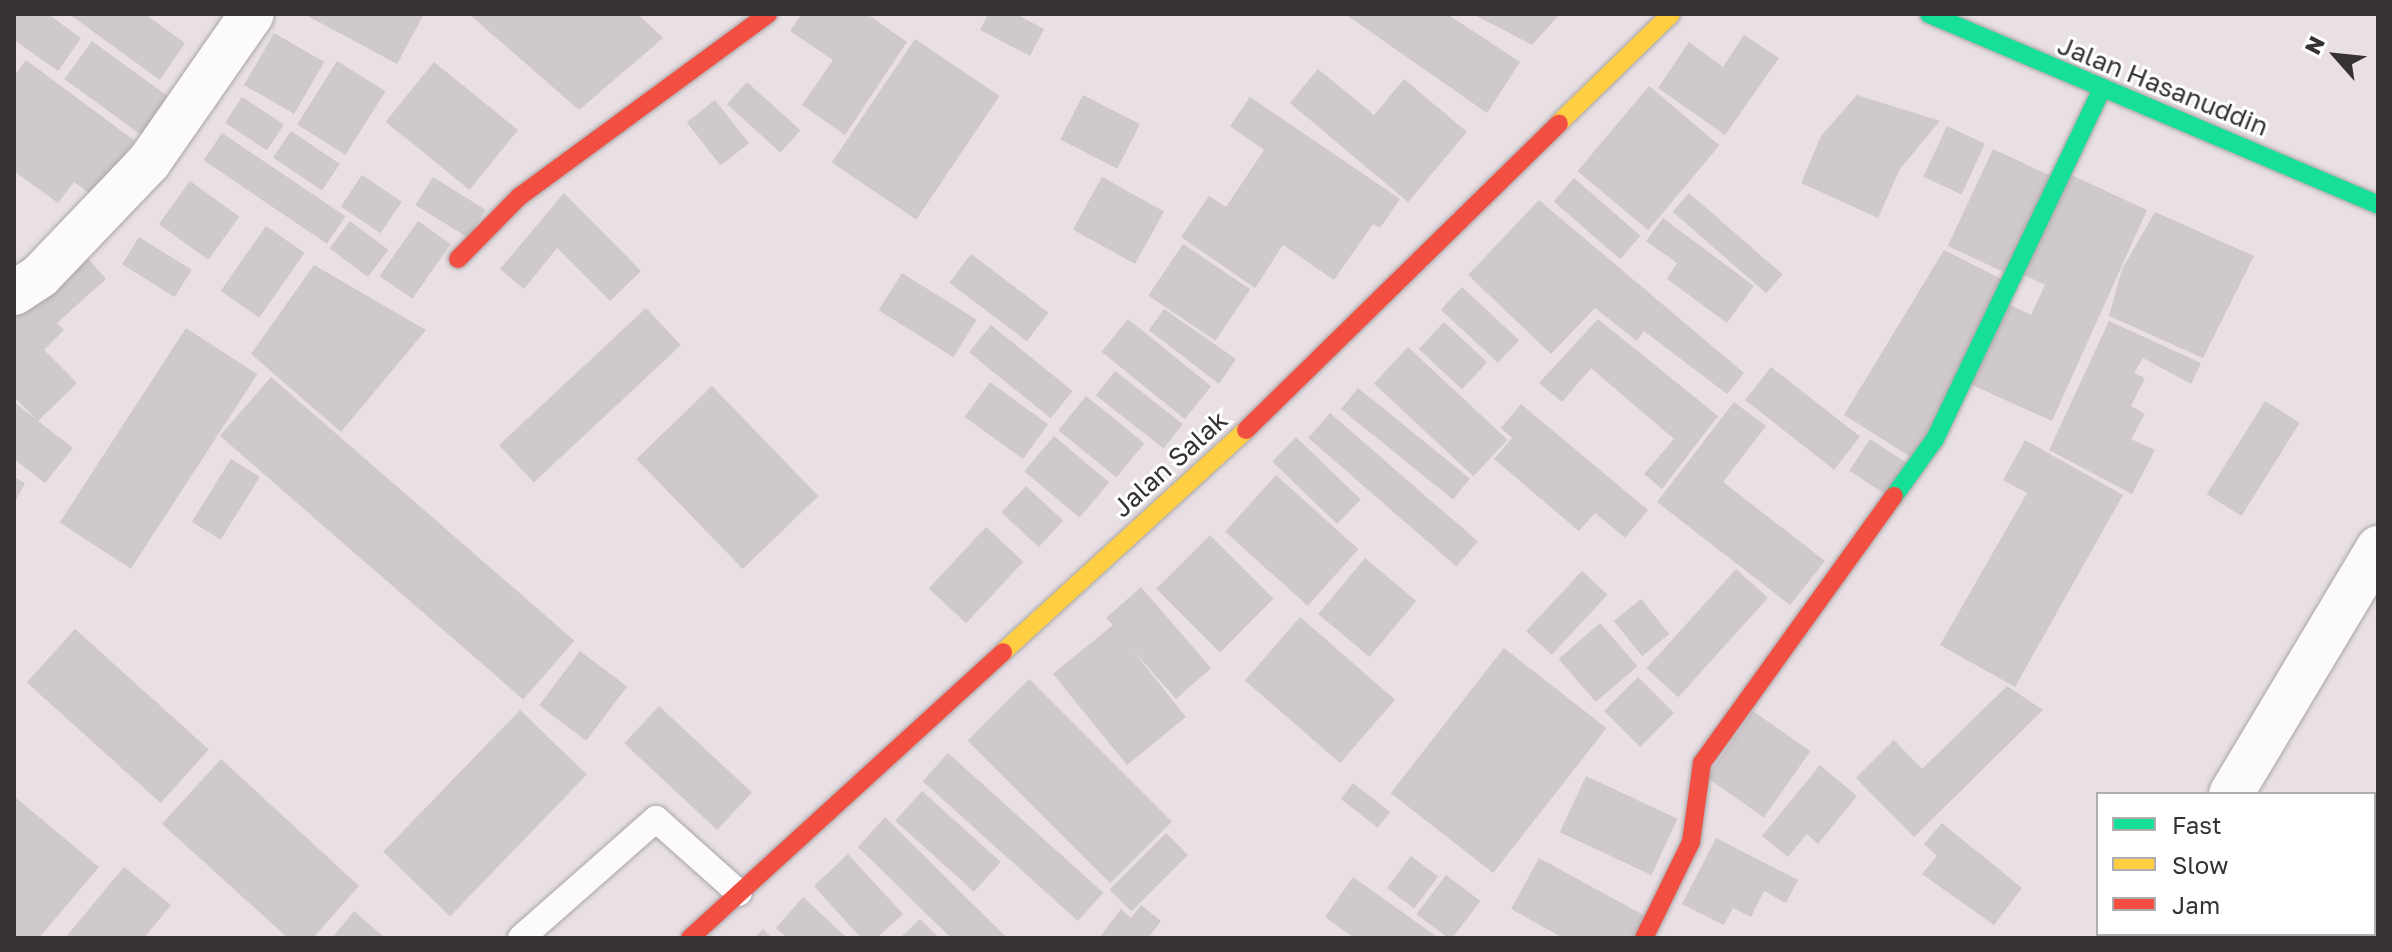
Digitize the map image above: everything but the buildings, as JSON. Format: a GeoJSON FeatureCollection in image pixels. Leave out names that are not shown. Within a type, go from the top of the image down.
{"type":"FeatureCollection","features":[{"type":"Feature","properties":{"kind":"main road"},"geometry":{"type":"LineString","coordinates":[[458,259],[519,197],[768,14]]}},
{"type":"Feature","properties":{"kind":"main road","name":"Jalan Salak"},"geometry":{"type":"LineString","coordinates":[[690,938],[1260,417],[1671,14]]}},
{"type":"Feature","properties":{"kind":"main road","name":"Jalan Hasanuddin"},"geometry":{"type":"LineString","coordinates":[[1929,14],[2101,91],[2378,205]]}},
{"type":"Feature","properties":{"kind":"main road"},"geometry":{"type":"LineString","coordinates":[[1644,938],[1691,842],[1702,763],[1935,439],[2101,91]]}},
{"type":"Feature","properties":{"kind":"street"},"geometry":{"type":"LineString","coordinates":[[14,293],[40,276],[149,162],[252,14]]}},
{"type":"Feature","properties":{"kind":"street"},"geometry":{"type":"LineString","coordinates":[[2232,792],[2378,548]]}},
{"type":"Feature","properties":{"kind":"lane"},"geometry":{"type":"LineString","coordinates":[[521,938],[656,819],[739,893]]}},
{"type":"Feature","properties":{"kind":"traffic: fast"},"geometry":{"type":"LineString","coordinates":[[1929,14],[2378,205]]}},
{"type":"Feature","properties":{"kind":"traffic: fast"},"geometry":{"type":"LineString","coordinates":[[1894,496],[1935,439],[2101,91]]}},
{"type":"Feature","properties":{"kind":"traffic: slow"},"geometry":{"type":"LineString","coordinates":[[1559,123],[1671,14]]}},
{"type":"Feature","properties":{"kind":"traffic: slow"},"geometry":{"type":"LineString","coordinates":[[1003,652],[1246,430]]}},
{"type":"Feature","properties":{"kind":"traffic: jam"},"geometry":{"type":"LineString","coordinates":[[458,259],[519,197],[768,14]]}},
{"type":"Feature","properties":{"kind":"traffic: jam"},"geometry":{"type":"LineString","coordinates":[[1246,430],[1559,123]]}},
{"type":"Feature","properties":{"kind":"traffic: jam"},"geometry":{"type":"LineString","coordinates":[[1644,938],[1691,842],[1702,763],[1894,496]]}},
{"type":"Feature","properties":{"kind":"traffic: jam"},"geometry":{"type":"LineString","coordinates":[[690,938],[1003,652]]}}]}
